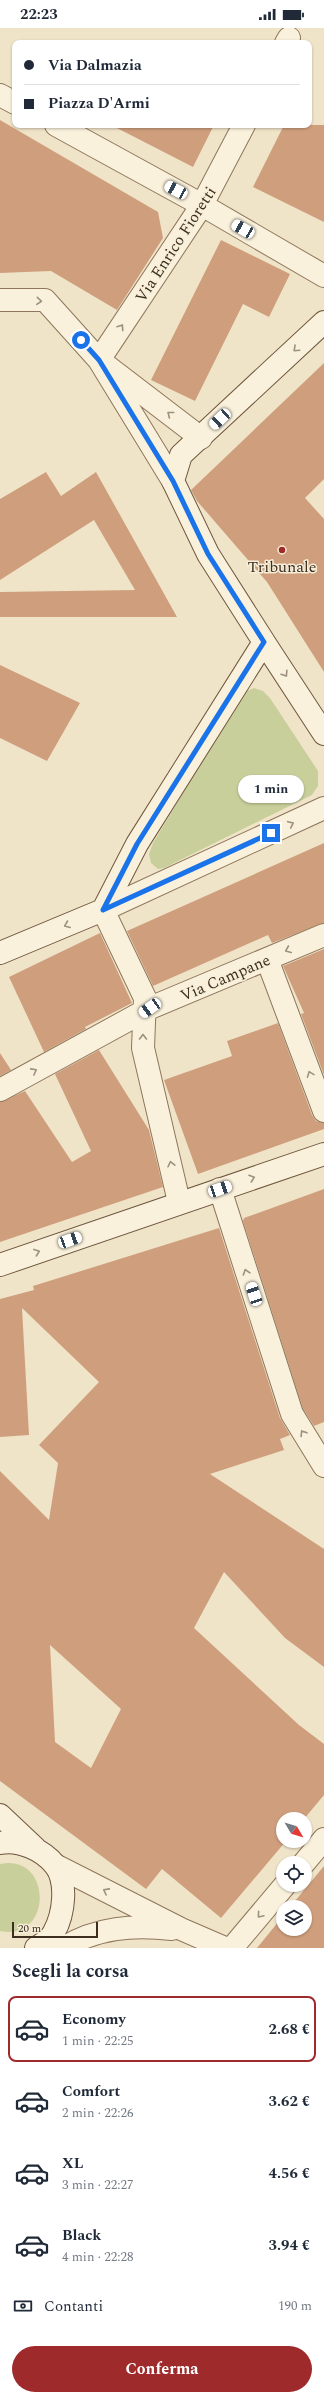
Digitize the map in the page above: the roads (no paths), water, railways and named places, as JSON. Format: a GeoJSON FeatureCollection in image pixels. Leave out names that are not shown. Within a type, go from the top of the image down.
{"type":"FeatureCollection","features":[{"type":"Feature","properties":{"kind":"street"},"geometry":{"type":"LineString","coordinates":[[0,95],[12,101]]}},
{"type":"Feature","properties":{"kind":"street"},"geometry":{"type":"LineString","coordinates":[[61,128],[202,205],[324,276]]}},
{"type":"Feature","properties":{"kind":"street","name":"Via Enrico Fioretti"},"geometry":{"type":"LineString","coordinates":[[99,360],[202,205],[242,128]]}},
{"type":"Feature","properties":{"kind":"street"},"geometry":{"type":"LineString","coordinates":[[0,300],[44,300],[99,360],[201,438]]}},
{"type":"Feature","properties":{"kind":"street"},"geometry":{"type":"LineString","coordinates":[[173,481],[181,455],[324,322]]}},
{"type":"Feature","properties":{"kind":"street"},"geometry":{"type":"LineString","coordinates":[[99,360],[173,481],[208,554],[324,734]]}},
{"type":"Feature","properties":{"kind":"street"},"geometry":{"type":"LineString","coordinates":[[103,910],[137,844],[264,642]]}},
{"type":"Feature","properties":{"kind":"street"},"geometry":{"type":"LineString","coordinates":[[0,952],[103,910],[324,808]]}},
{"type":"Feature","properties":{"kind":"street"},"geometry":{"type":"LineString","coordinates":[[103,910],[145,998],[143,1013],[144,1048],[179,1202]]}},
{"type":"Feature","properties":{"kind":"street","name":"Via Campane"},"geometry":{"type":"LineString","coordinates":[[0,1090],[150,1008],[324,935]]}},
{"type":"Feature","properties":{"kind":"street"},"geometry":{"type":"LineString","coordinates":[[267,959],[324,1111]]}},
{"type":"Feature","properties":{"kind":"street"},"geometry":{"type":"LineString","coordinates":[[0,1265],[179,1202],[324,1154]]}},
{"type":"Feature","properties":{"kind":"street"},"geometry":{"type":"LineString","coordinates":[[220,1189],[292,1414],[324,1466]]}},
{"type":"Feature","properties":{"kind":"street"},"geometry":{"type":"LineString","coordinates":[[0,1815],[55,1865],[181,1929],[224,1948]]}},
{"type":"Feature","properties":{"kind":"street"},"geometry":{"type":"LineString","coordinates":[[310,1856],[324,1839]]}},
{"type":"Feature","properties":{"kind":"street"},"geometry":{"type":"LineString","coordinates":[[0,1844],[19,1843],[38,1850]]}},
{"type":"Feature","properties":{"kind":"street"},"geometry":{"type":"LineString","coordinates":[[47,1947],[62,1911],[63,1886],[55,1865]]}},
{"type":"Feature","properties":{"kind":"street"},"geometry":{"type":"LineString","coordinates":[[232,1948],[279,1892]]}},
{"type":"Feature","properties":{"kind":"street"},"geometry":{"type":"LineString","coordinates":[[47,1947],[84,1930],[127,1926],[181,1929]]}},
{"type":"Feature","properties":{"kind":"place","name":"Tribunale"},"geometry":{"type":"Point","coordinates":[282,550]}}]}
